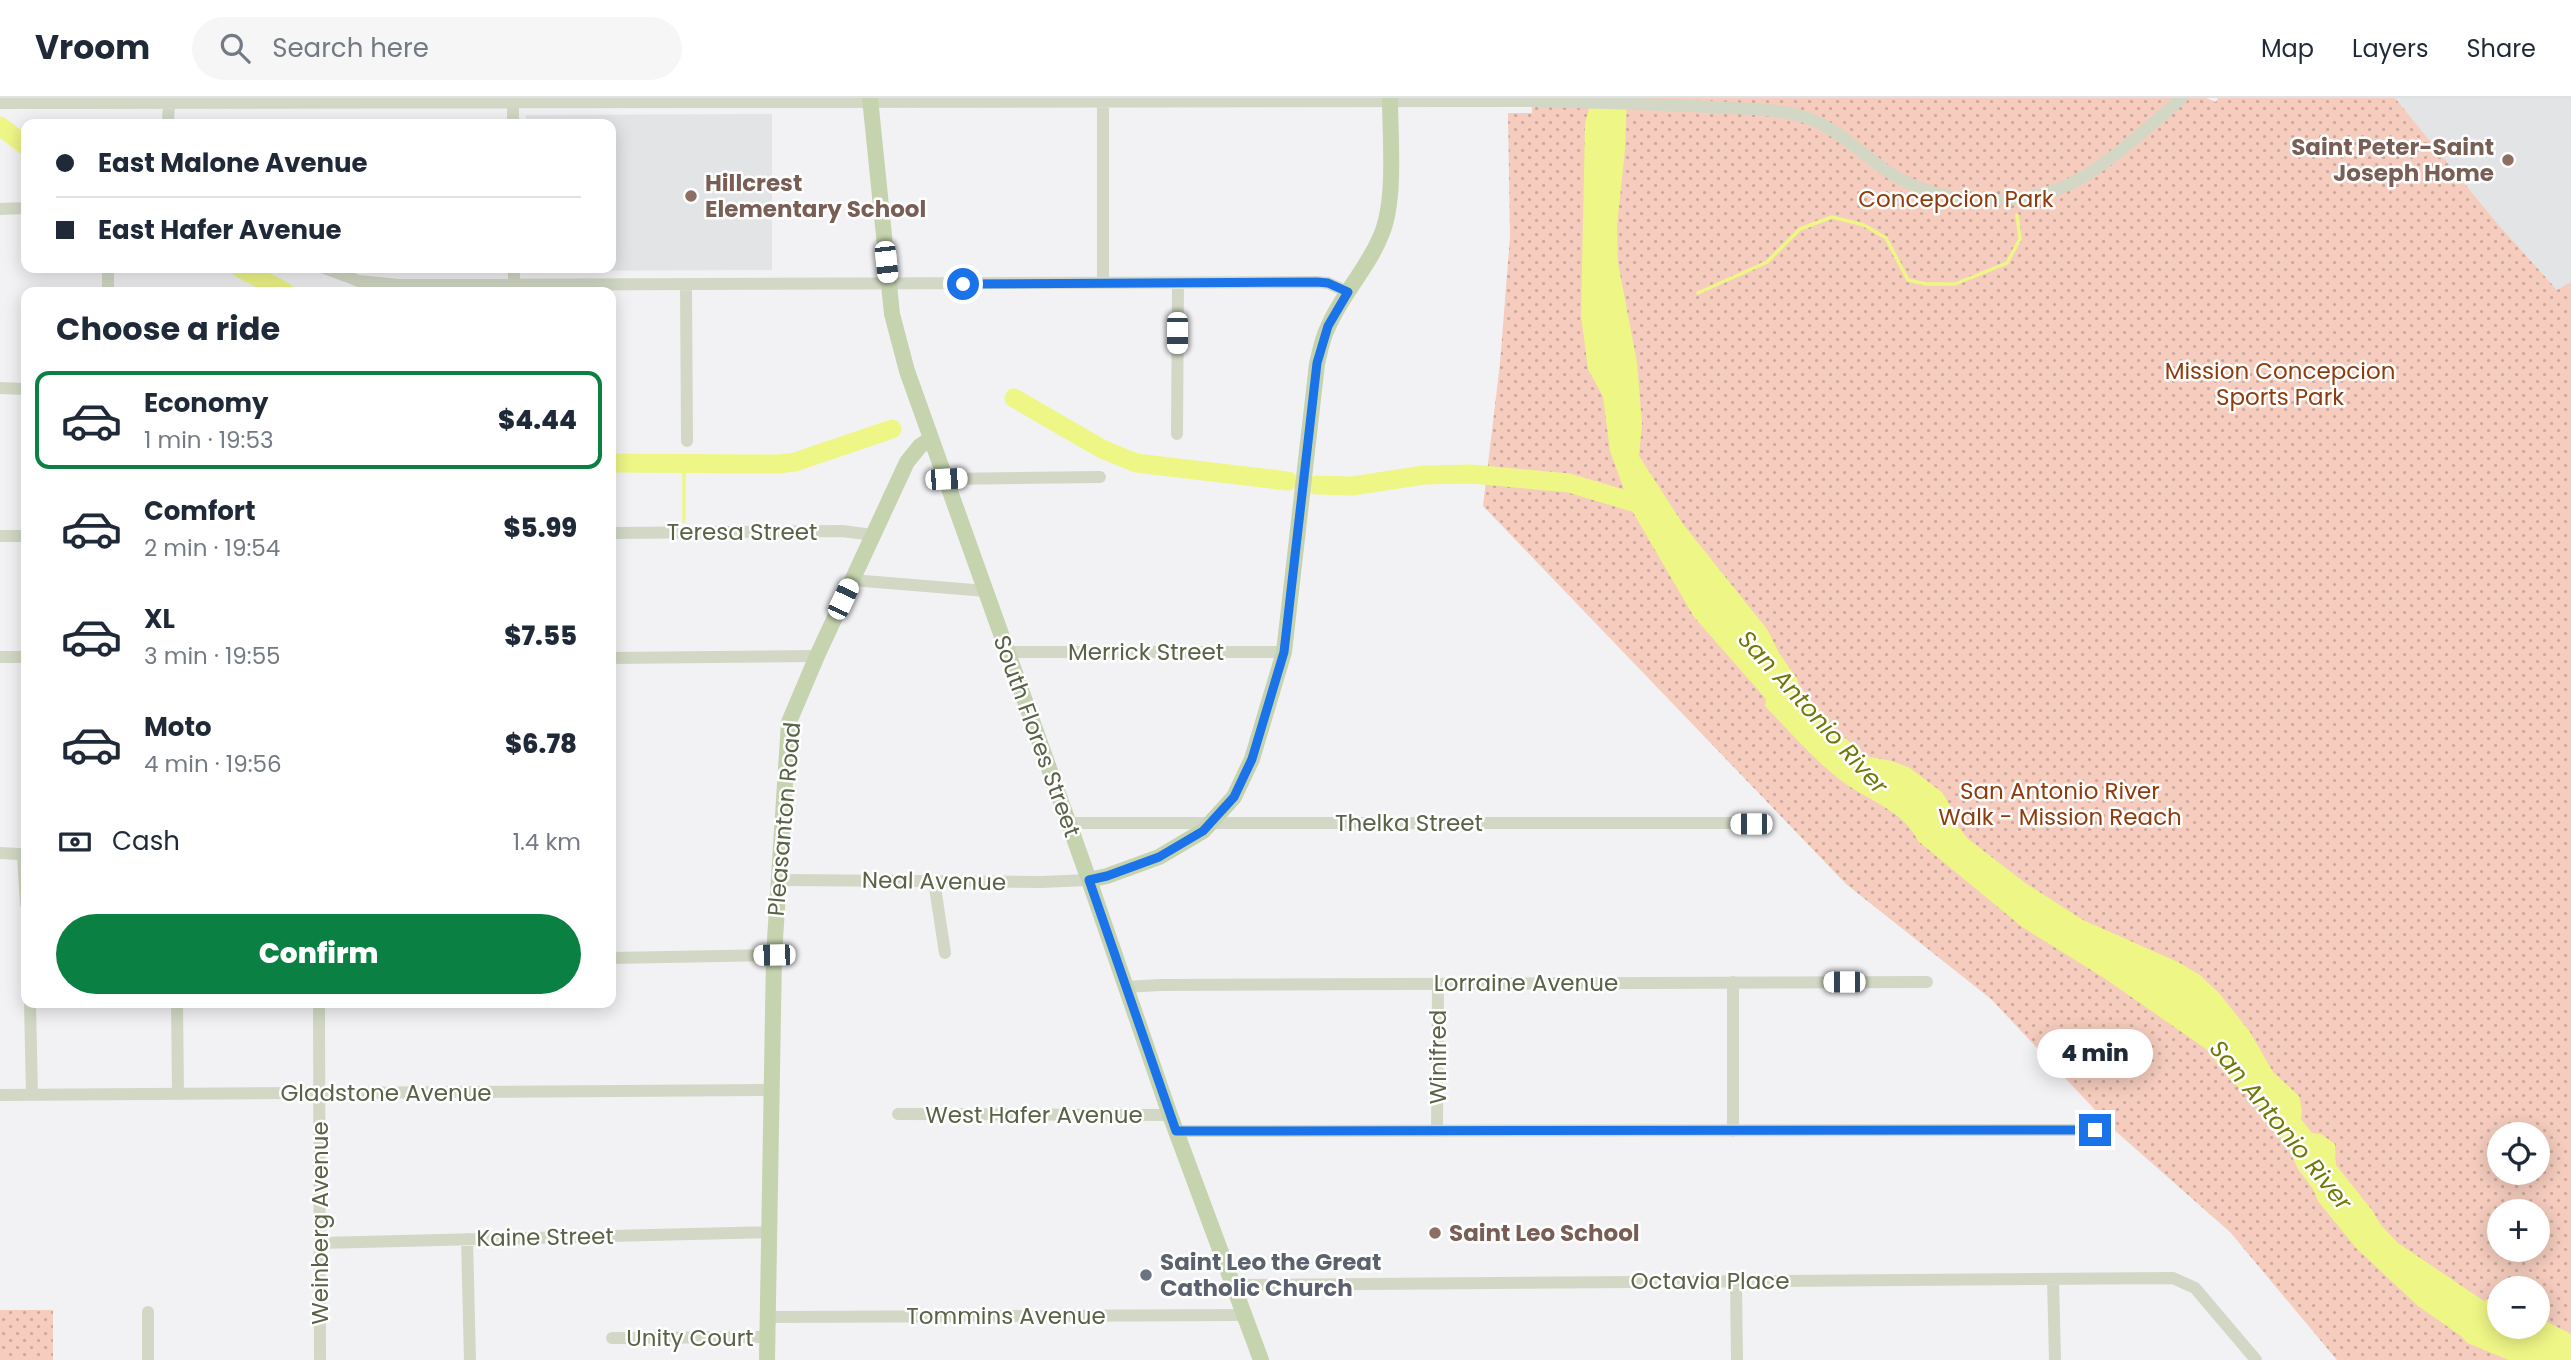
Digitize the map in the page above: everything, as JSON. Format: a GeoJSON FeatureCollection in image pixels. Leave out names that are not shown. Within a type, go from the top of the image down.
{"type":"FeatureCollection","features":[{"type":"Feature","properties":{"kind":"main road","name":"South Flores Street"},"geometry":{"type":"LineString","coordinates":[[870,99],[888,284],[902,354],[1170,1115],[1261,1360]]}},
{"type":"Feature","properties":{"kind":"main road"},"geometry":{"type":"LineString","coordinates":[[1089,880],[1159,857],[1212,823],[1234,797],[1252,759],[1284,652],[1317,363],[1328,326],[1373,255],[1385,223],[1389,200],[1390,100]]}},
{"type":"Feature","properties":{"kind":"main road","name":"Pleasanton Road"},"geometry":{"type":"LineString","coordinates":[[767,1360],[774,955],[789,722],[907,462],[920,446],[932,439]]}},
{"type":"Feature","properties":{"kind":"street"},"geometry":{"type":"LineString","coordinates":[[0,103],[169,100],[870,99],[1537,101],[1696,106],[1769,110],[1804,117],[1836,133],[1908,182],[1956,197],[1986,200],[2019,198],[2050,191],[2081,178],[2108,160],[2182,98]]}},
{"type":"Feature","properties":{"kind":"street"},"geometry":{"type":"LineString","coordinates":[[169,100],[169,119]]}},
{"type":"Feature","properties":{"kind":"street"},"geometry":{"type":"LineString","coordinates":[[513,100],[513,119]]}},
{"type":"Feature","properties":{"kind":"street"},"geometry":{"type":"LineString","coordinates":[[1102,101],[1103,283]]}},
{"type":"Feature","properties":{"kind":"street"},"geometry":{"type":"LineString","coordinates":[[0,209],[21,208]]}},
{"type":"Feature","properties":{"kind":"street"},"geometry":{"type":"LineString","coordinates":[[337,273],[375,284],[458,287]]}},
{"type":"Feature","properties":{"kind":"street"},"geometry":{"type":"LineString","coordinates":[[1177,434],[1178,282]]}},
{"type":"Feature","properties":{"kind":"street"},"geometry":{"type":"LineString","coordinates":[[583,287],[686,284],[1317,282],[1328,283],[1348,292]]}},
{"type":"Feature","properties":{"kind":"street"},"geometry":{"type":"LineString","coordinates":[[686,284],[687,441]]}},
{"type":"Feature","properties":{"kind":"street"},"geometry":{"type":"LineString","coordinates":[[0,388],[21,388]]}},
{"type":"Feature","properties":{"kind":"street"},"geometry":{"type":"LineString","coordinates":[[946,479],[1100,477]]}},
{"type":"Feature","properties":{"kind":"street","name":"Teresa Street"},"geometry":{"type":"LineString","coordinates":[[616,533],[842,531],[873,535]]}},
{"type":"Feature","properties":{"kind":"street"},"geometry":{"type":"LineString","coordinates":[[0,536],[21,536]]}},
{"type":"Feature","properties":{"kind":"street"},"geometry":{"type":"LineString","coordinates":[[852,580],[986,591]]}},
{"type":"Feature","properties":{"kind":"street","name":"Merrick Street"},"geometry":{"type":"LineString","coordinates":[[1007,652],[1284,652]]}},
{"type":"Feature","properties":{"kind":"street"},"geometry":{"type":"LineString","coordinates":[[616,658],[817,656]]}},
{"type":"Feature","properties":{"kind":"street"},"geometry":{"type":"LineString","coordinates":[[0,657],[21,657]]}},
{"type":"Feature","properties":{"kind":"street","name":"Thelka Street"},"geometry":{"type":"LineString","coordinates":[[1068,824],[1751,824]]}},
{"type":"Feature","properties":{"kind":"street"},"geometry":{"type":"LineString","coordinates":[[0,853],[21,855]]}},
{"type":"Feature","properties":{"kind":"street","name":"Neal Avenue"},"geometry":{"type":"LineString","coordinates":[[779,880],[1089,880]]}},
{"type":"Feature","properties":{"kind":"street"},"geometry":{"type":"LineString","coordinates":[[934,881],[945,953]]}},
{"type":"Feature","properties":{"kind":"street"},"geometry":{"type":"LineString","coordinates":[[616,958],[774,955]]}},
{"type":"Feature","properties":{"kind":"street"},"geometry":{"type":"LineString","coordinates":[[1733,982],[1733,1131]]}},
{"type":"Feature","properties":{"kind":"street","name":"Lorraine Avenue"},"geometry":{"type":"LineString","coordinates":[[1125,987],[1927,982]]}},
{"type":"Feature","properties":{"kind":"street","name":"Winifred"},"geometry":{"type":"LineString","coordinates":[[1437,1130],[1438,984]]}},
{"type":"Feature","properties":{"kind":"street"},"geometry":{"type":"LineString","coordinates":[[30,1008],[32,1095]]}},
{"type":"Feature","properties":{"kind":"street"},"geometry":{"type":"LineString","coordinates":[[177,1008],[178,1094]]}},
{"type":"Feature","properties":{"kind":"street","name":"Weinberg Avenue"},"geometry":{"type":"LineString","coordinates":[[319,1008],[320,1360]]}},
{"type":"Feature","properties":{"kind":"street","name":"Gladstone Avenue"},"geometry":{"type":"LineString","coordinates":[[0,1095],[771,1090]]}},
{"type":"Feature","properties":{"kind":"street","name":"West Hafer Avenue"},"geometry":{"type":"LineString","coordinates":[[898,1114],[1170,1115]]}},
{"type":"Feature","properties":{"kind":"street"},"geometry":{"type":"LineString","coordinates":[[1176,1131],[2095,1130]]}},
{"type":"Feature","properties":{"kind":"street","name":"Kaine Street"},"geometry":{"type":"LineString","coordinates":[[321,1243],[770,1232]]}},
{"type":"Feature","properties":{"kind":"street"},"geometry":{"type":"LineString","coordinates":[[467,1239],[470,1360]]}},
{"type":"Feature","properties":{"kind":"street","name":"Octavia Place"},"geometry":{"type":"LineString","coordinates":[[1233,1284],[2173,1278],[2187,1282],[2195,1288],[2256,1360]]}},
{"type":"Feature","properties":{"kind":"street"},"geometry":{"type":"LineString","coordinates":[[2053,1279],[2055,1360]]}},
{"type":"Feature","properties":{"kind":"street"},"geometry":{"type":"LineString","coordinates":[[1736,1281],[1737,1360]]}},
{"type":"Feature","properties":{"kind":"street"},"geometry":{"type":"LineString","coordinates":[[148,1312],[148,1360]]}},
{"type":"Feature","properties":{"kind":"street","name":"Tommins Avenue"},"geometry":{"type":"LineString","coordinates":[[768,1317],[1244,1315]]}},
{"type":"Feature","properties":{"kind":"street","name":"Unity Court"},"geometry":{"type":"LineString","coordinates":[[612,1338],[768,1337]]}},
{"type":"Feature","properties":{"kind":"shaded area","name":"Saint Peter-Saint Joseph Home"},"geometry":{"type":"Polygon","coordinates":[[[2395,98],[2571,98],[2571,282],[2558,291],[2496,222],[2395,98]]]}},
{"type":"Feature","properties":{"kind":"shaded area","name":"Hillcrest Elementary School"},"geometry":{"type":"Polygon","coordinates":[[[772,114],[772,270],[616,271],[616,119],[526,119],[526,115],[772,114]]]}},
{"type":"Feature","properties":{"kind":"green space"},"geometry":{"type":"Polygon","coordinates":[[[1532,98],[2206,98],[2216,102],[2218,98],[2395,98],[2496,222],[2557,290],[2571,282],[2571,1360],[2337,1360],[2230,1232],[2112,1128],[1991,999],[1846,884],[1483,506],[1500,363],[1510,237],[1508,113],[1532,113],[1532,98]]]}},
{"type":"Feature","properties":{"kind":"green space"},"geometry":{"type":"Polygon","coordinates":[[[0,1310],[53,1310],[53,1360],[0,1360],[0,1310]]]}},
{"type":"Feature","properties":{"kind":"water","name":"San Antonio River"},"geometry":{"type":"Polygon","coordinates":[[[1592,98],[1627,98],[1617,226],[1618,263],[1637,362],[1642,424],[1639,456],[1683,524],[1767,629],[1779,653],[1796,677],[1808,704],[1865,756],[1892,761],[1910,768],[1943,793],[1953,811],[1954,821],[1967,838],[2024,882],[2083,920],[2178,962],[2200,975],[2219,993],[2250,1032],[2273,1072],[2299,1096],[2301,1119],[2312,1133],[2321,1134],[2335,1144],[2336,1165],[2381,1225],[2398,1243],[2484,1301],[2487,1299],[2487,1339],[2550,1339],[2550,1323],[2571,1334],[2571,1360],[2509,1360],[2467,1343],[2418,1306],[2356,1248],[2318,1201],[2289,1150],[2259,1106],[2230,1079],[2206,1049],[2104,978],[2022,927],[1918,841],[1895,814],[1832,773],[1802,746],[1765,706],[1766,699],[1694,617],[1631,509],[1610,451],[1603,397],[1588,369],[1581,316],[1585,123],[1592,98]]]}},
{"type":"Feature","properties":{"kind":"waterway"},"geometry":{"type":"LineString","coordinates":[[0,126],[21,142]]}},
{"type":"Feature","properties":{"kind":"waterway"},"geometry":{"type":"LineString","coordinates":[[1698,293],[1767,262],[1800,229],[1832,217],[1864,225],[1886,238],[1908,280],[1926,284],[1955,284],[2007,263],[2020,239],[2017,215]]}},
{"type":"Feature","properties":{"kind":"waterway"},"geometry":{"type":"LineString","coordinates":[[249,273],[276,287]]}},
{"type":"Feature","properties":{"kind":"waterway"},"geometry":{"type":"LineString","coordinates":[[1014,398],[1102,449],[1136,463],[1288,481]]}},
{"type":"Feature","properties":{"kind":"waterway"},"geometry":{"type":"LineString","coordinates":[[616,463],[795,462],[892,429]]}},
{"type":"Feature","properties":{"kind":"waterway"},"geometry":{"type":"LineString","coordinates":[[684,464],[684,521]]}},
{"type":"Feature","properties":{"kind":"waterway"},"geometry":{"type":"LineString","coordinates":[[1316,485],[1352,486],[1424,475],[1471,474],[1569,483],[1653,508]]}},
{"type":"Feature","properties":{"kind":"place","name":"Saint Peter-Saint Joseph Home"},"geometry":{"type":"Point","coordinates":[2508,160]}},
{"type":"Feature","properties":{"kind":"place","name":"Hillcrest Elementary School"},"geometry":{"type":"Point","coordinates":[691,196]}},
{"type":"Feature","properties":{"kind":"place","name":"Saint Leo School"},"geometry":{"type":"Point","coordinates":[1435,1233]}},
{"type":"Feature","properties":{"kind":"place","name":"Saint Leo the Great Catholic Church"},"geometry":{"type":"Point","coordinates":[1146,1275]}},
{"type":"Feature","properties":{"kind":"route"},"geometry":{"type":"LineString","coordinates":[[963,284],[1317,282],[1328,283],[1348,292],[1328,326],[1317,363],[1284,652],[1252,759],[1241,785],[1212,823],[1186,842],[1159,857],[1089,880],[1176,1131],[2095,1130]]}},
{"type":"Feature","properties":{"kind":"park label","name":"Concepcion Park"},"geometry":{"type":"Point","coordinates":[1956,199]}},
{"type":"Feature","properties":{"kind":"park label","name":"Mission Concepcion Sports Park"},"geometry":{"type":"Point","coordinates":[2280,384]}},
{"type":"Feature","properties":{"kind":"park label","name":"San Antonio River Walk - Mission Reach"},"geometry":{"type":"Point","coordinates":[2060,804]}}]}
